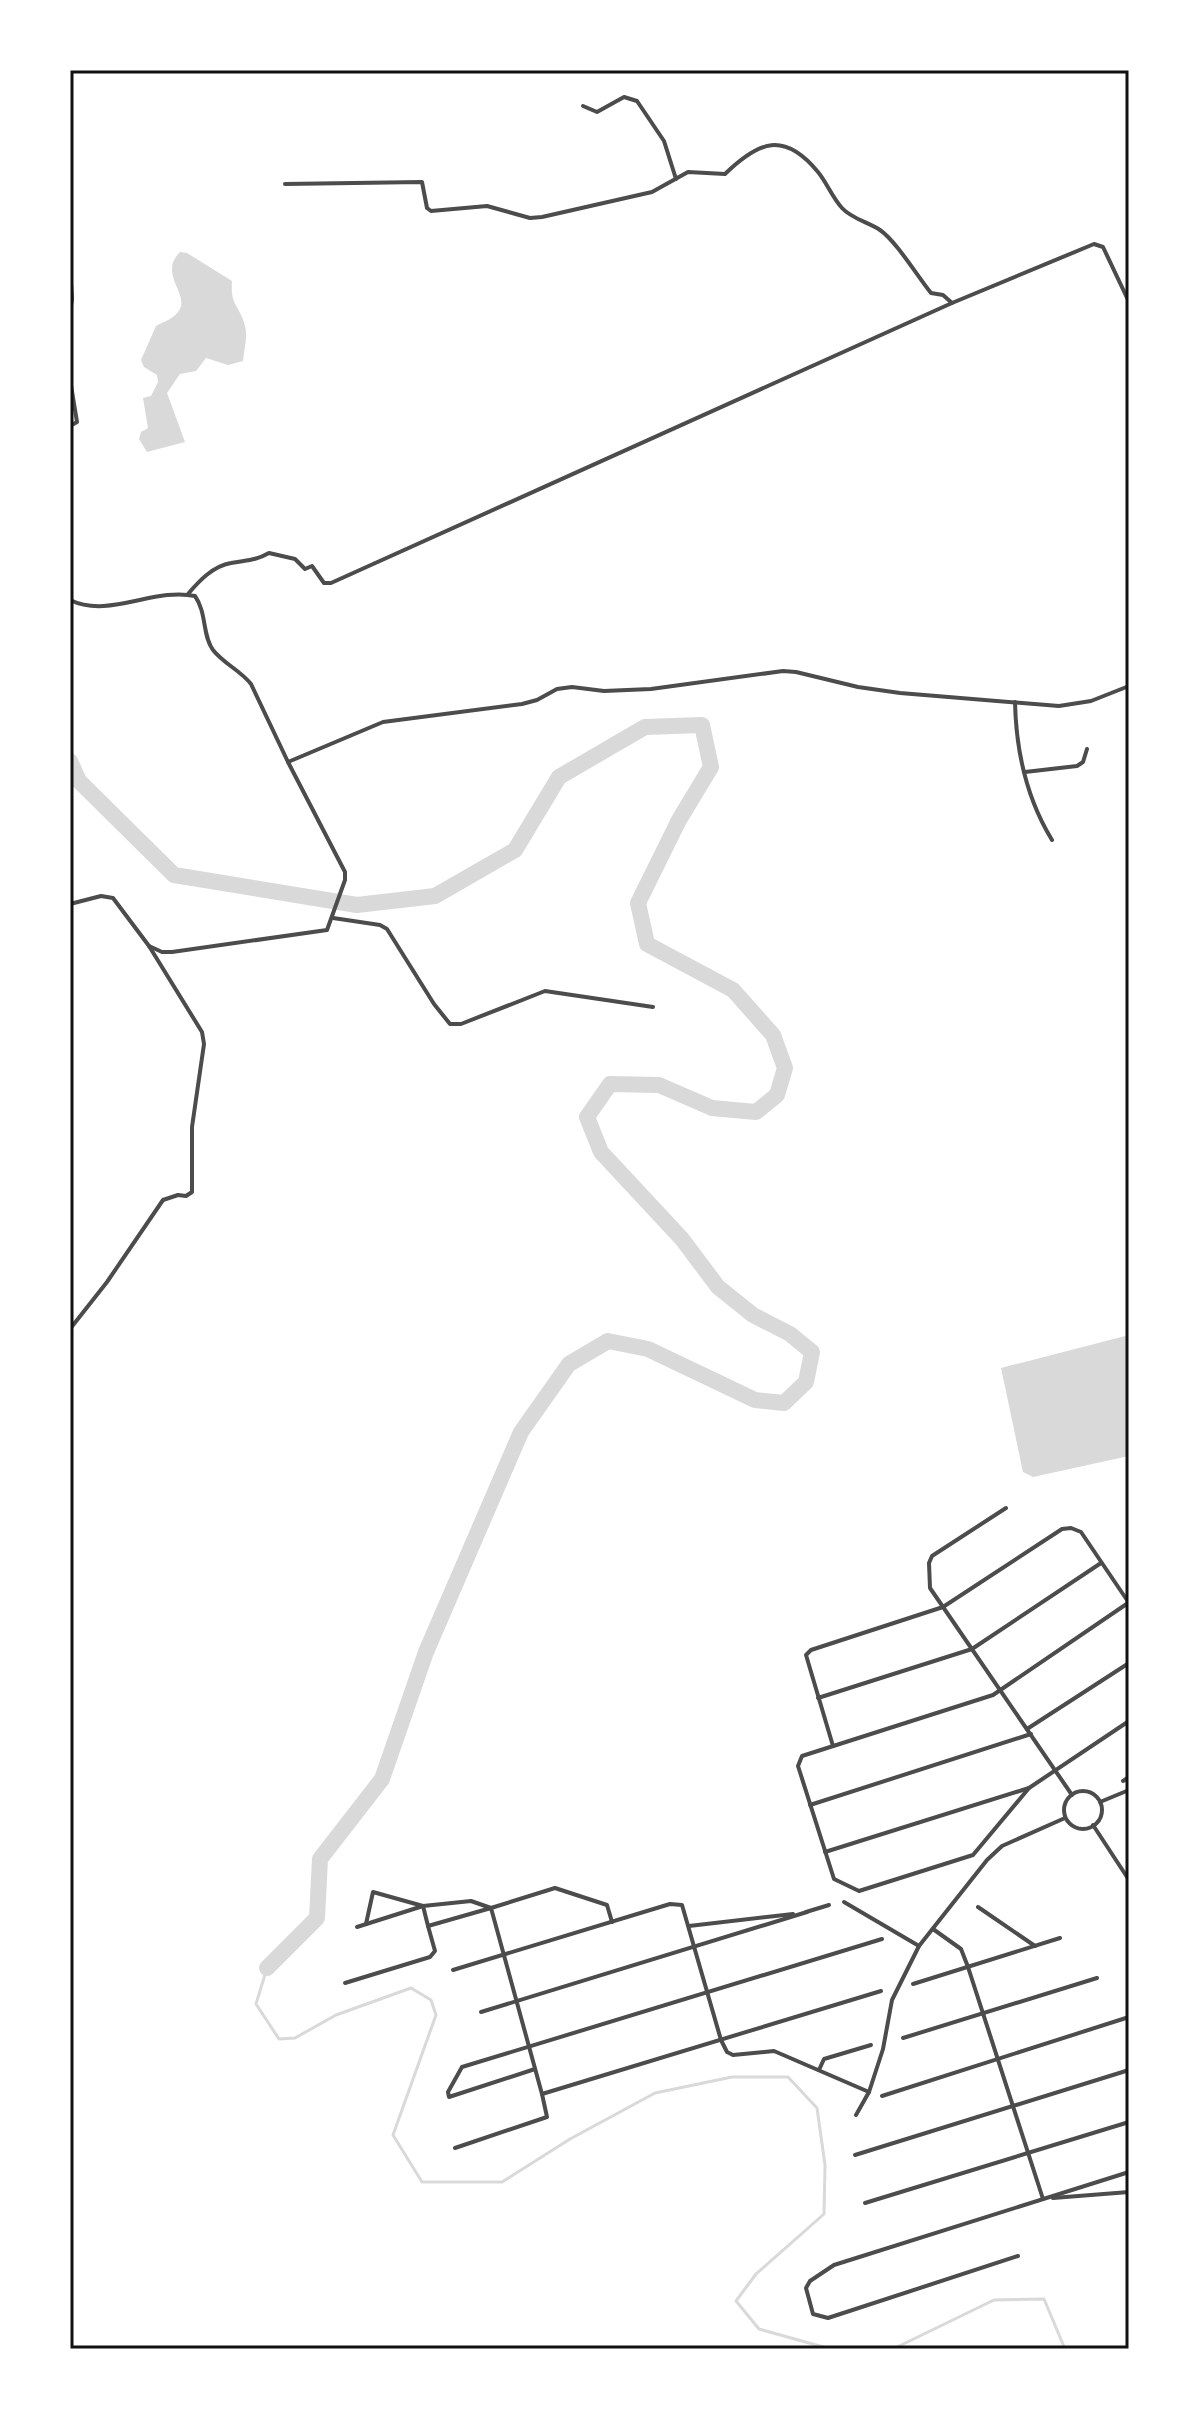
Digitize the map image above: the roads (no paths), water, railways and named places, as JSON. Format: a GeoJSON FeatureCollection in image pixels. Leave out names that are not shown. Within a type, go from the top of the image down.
{"type":"FeatureCollection","features":[{"type":"Feature","properties":{"kind":"street"},"geometry":{"type":"LineString","coordinates":[[583,106],[597,112],[624,97],[637,101],[664,141],[676,179]]}},
{"type":"Feature","properties":{"kind":"street"},"geometry":{"type":"LineString","coordinates":[[285,184],[422,182],[427,208],[431,211],[487,206],[530,218],[652,192],[688,172],[725,174],[740,160],[767,145],[781,144],[800,153],[819,173],[845,211],[882,231],[931,293],[943,295],[952,303]]}},
{"type":"Feature","properties":{"kind":"street"},"geometry":{"type":"LineString","coordinates":[[188,594],[219,566],[256,561],[269,553],[295,559],[305,569],[312,566],[324,583],[331,583],[952,303],[1094,244],[1103,247],[1129,302]]}},
{"type":"Feature","properties":{"kind":"street"},"geometry":{"type":"LineString","coordinates":[[70,267],[70,312]]}},
{"type":"Feature","properties":{"kind":"street"},"geometry":{"type":"LineString","coordinates":[[70,379],[77,422],[70,426]]}},
{"type":"Feature","properties":{"kind":"street"},"geometry":{"type":"LineString","coordinates":[[70,600],[86,605],[104,605],[188,594],[195,596],[203,608],[212,648],[251,684],[345,872],[330,926],[322,931],[172,952],[162,952],[149,946]]}},
{"type":"Feature","properties":{"kind":"street"},"geometry":{"type":"LineString","coordinates":[[288,762],[383,722],[522,704],[557,689],[572,687],[604,691],[651,689],[796,672],[858,687],[900,693],[1059,706],[1078,704],[1129,686]]}},
{"type":"Feature","properties":{"kind":"street"},"geometry":{"type":"LineString","coordinates":[[1015,702],[1016,730],[1025,772],[1038,818],[1052,840]]}},
{"type":"Feature","properties":{"kind":"street"},"geometry":{"type":"LineString","coordinates":[[1025,772],[1077,766],[1083,762],[1087,749]]}},
{"type":"Feature","properties":{"kind":"street"},"geometry":{"type":"LineString","coordinates":[[70,904],[101,896],[113,898],[149,946],[204,1038],[194,1105],[192,1192],[163,1200],[107,1282],[70,1329]]}},
{"type":"Feature","properties":{"kind":"street"},"geometry":{"type":"LineString","coordinates":[[334,915],[387,929],[450,1024],[461,1024],[545,991],[653,1007]]}},
{"type":"Feature","properties":{"kind":"street"},"geometry":{"type":"LineString","coordinates":[[1006,1508],[932,1556],[929,1563],[930,1588],[1072,1795]]}},
{"type":"Feature","properties":{"kind":"street"},"geometry":{"type":"LineString","coordinates":[[833,1746],[805,1658],[811,1650],[943,1607],[1062,1529],[1071,1528],[1081,1532],[1129,1603],[993,1695],[799,1759],[798,1766],[834,1879],[859,1891],[967,1858],[1029,1788],[1129,1721]]}},
{"type":"Feature","properties":{"kind":"street"},"geometry":{"type":"LineString","coordinates":[[818,1698],[972,1649],[1101,1563]]}},
{"type":"Feature","properties":{"kind":"street"},"geometry":{"type":"LineString","coordinates":[[810,1805],[1029,1732],[1129,1663]]}},
{"type":"Feature","properties":{"kind":"street"},"geometry":{"type":"LineString","coordinates":[[1123,1781],[1129,1777]]}},
{"type":"Feature","properties":{"kind":"street"},"geometry":{"type":"LineString","coordinates":[[825,1852],[1029,1788]]}},
{"type":"Feature","properties":{"kind":"street"},"geometry":{"type":"LineString","coordinates":[[1100,1802],[1129,1790]]}},
{"type":"Feature","properties":{"kind":"street"},"geometry":{"type":"LineString","coordinates":[[1084,1792],[1100,1802],[1101,1815],[1093,1825],[1081,1829],[1065,1818],[1065,1805],[1072,1795],[1084,1792]]}},
{"type":"Feature","properties":{"kind":"street"},"geometry":{"type":"LineString","coordinates":[[856,2115],[869,2092],[883,2049],[892,2000],[919,1946],[1002,1846],[1065,1818]]}},
{"type":"Feature","properties":{"kind":"street"},"geometry":{"type":"LineString","coordinates":[[1093,1825],[1129,1880]]}},
{"type":"Feature","properties":{"kind":"street"},"geometry":{"type":"LineString","coordinates":[[428,1926],[555,1888],[607,1905],[612,1922]]}},
{"type":"Feature","properties":{"kind":"street"},"geometry":{"type":"LineString","coordinates":[[366,1924],[373,1892],[423,1906]]}},
{"type":"Feature","properties":{"kind":"street"},"geometry":{"type":"LineString","coordinates":[[357,1927],[423,1906],[471,1901],[491,1908]]}},
{"type":"Feature","properties":{"kind":"street"},"geometry":{"type":"LineString","coordinates":[[844,1902],[919,1946]]}},
{"type":"Feature","properties":{"kind":"street"},"geometry":{"type":"LineString","coordinates":[[453,1970],[670,1904],[682,1905],[727,2052],[733,2055],[774,2051],[869,2092]]}},
{"type":"Feature","properties":{"kind":"street"},"geometry":{"type":"LineString","coordinates":[[481,2012],[829,1905]]}},
{"type":"Feature","properties":{"kind":"street"},"geometry":{"type":"LineString","coordinates":[[345,1983],[430,1957],[435,1951],[423,1906]]}},
{"type":"Feature","properties":{"kind":"street"},"geometry":{"type":"LineString","coordinates":[[978,1907],[1035,1946]]}},
{"type":"Feature","properties":{"kind":"street"},"geometry":{"type":"LineString","coordinates":[[455,2148],[547,2117],[491,1908]]}},
{"type":"Feature","properties":{"kind":"street"},"geometry":{"type":"LineString","coordinates":[[689,1926],[807,1912]]}},
{"type":"Feature","properties":{"kind":"street"},"geometry":{"type":"LineString","coordinates":[[932,1929],[961,1949],[1043,2199]]}},
{"type":"Feature","properties":{"kind":"street"},"geometry":{"type":"LineString","coordinates":[[913,1984],[1060,1938]]}},
{"type":"Feature","properties":{"kind":"street"},"geometry":{"type":"LineString","coordinates":[[535,2069],[449,2097],[448,2092],[462,2067],[882,1939]]}},
{"type":"Feature","properties":{"kind":"street"},"geometry":{"type":"LineString","coordinates":[[903,2038],[1097,1978]]}},
{"type":"Feature","properties":{"kind":"street"},"geometry":{"type":"LineString","coordinates":[[542,2094],[881,1991]]}},
{"type":"Feature","properties":{"kind":"street"},"geometry":{"type":"LineString","coordinates":[[882,2096],[1129,2017]]}},
{"type":"Feature","properties":{"kind":"street"},"geometry":{"type":"LineString","coordinates":[[819,2070],[824,2059],[871,2045]]}},
{"type":"Feature","properties":{"kind":"street"},"geometry":{"type":"LineString","coordinates":[[855,2155],[1129,2070]]}},
{"type":"Feature","properties":{"kind":"street"},"geometry":{"type":"LineString","coordinates":[[865,2203],[1129,2122]]}},
{"type":"Feature","properties":{"kind":"street"},"geometry":{"type":"LineString","coordinates":[[1018,2256],[828,2318],[813,2314],[806,2288],[810,2281],[834,2265],[1129,2172]]}},
{"type":"Feature","properties":{"kind":"street"},"geometry":{"type":"LineString","coordinates":[[1043,2199],[1129,2192]]}},
{"type":"Feature","properties":{"kind":"waterway"},"geometry":{"type":"LineString","coordinates":[[70,761],[79,781],[174,875],[357,905],[435,896],[515,850],[559,777],[645,727],[702,725],[711,767],[679,820],[638,903],[647,944],[733,990],[773,1035],[785,1068],[777,1095],[756,1112],[712,1108],[659,1085],[610,1084],[587,1117],[601,1152],[682,1239],[718,1287],[753,1315],[790,1334],[812,1352],[806,1382],[784,1403],[755,1400],[648,1349],[608,1341],[569,1364],[521,1432],[426,1652],[382,1779],[320,1859],[317,1918],[267,1968]]}},
{"type":"Feature","properties":{"kind":"waterway"},"geometry":{"type":"LineString","coordinates":[[267,1968],[256,2004],[279,2039],[295,2038],[336,2015],[411,1988],[431,2000],[436,2015],[393,2135],[422,2182],[502,2182],[570,2139],[655,2093],[732,2077],[788,2077],[817,2108],[825,2165],[824,2214],[756,2274],[736,2301],[759,2329],[827,2348],[856,2349]]}},
{"type":"Feature","properties":{"kind":"waterway"},"geometry":{"type":"LineString","coordinates":[[893,2349],[994,2300],[1044,2299],[1065,2349]]}}]}
